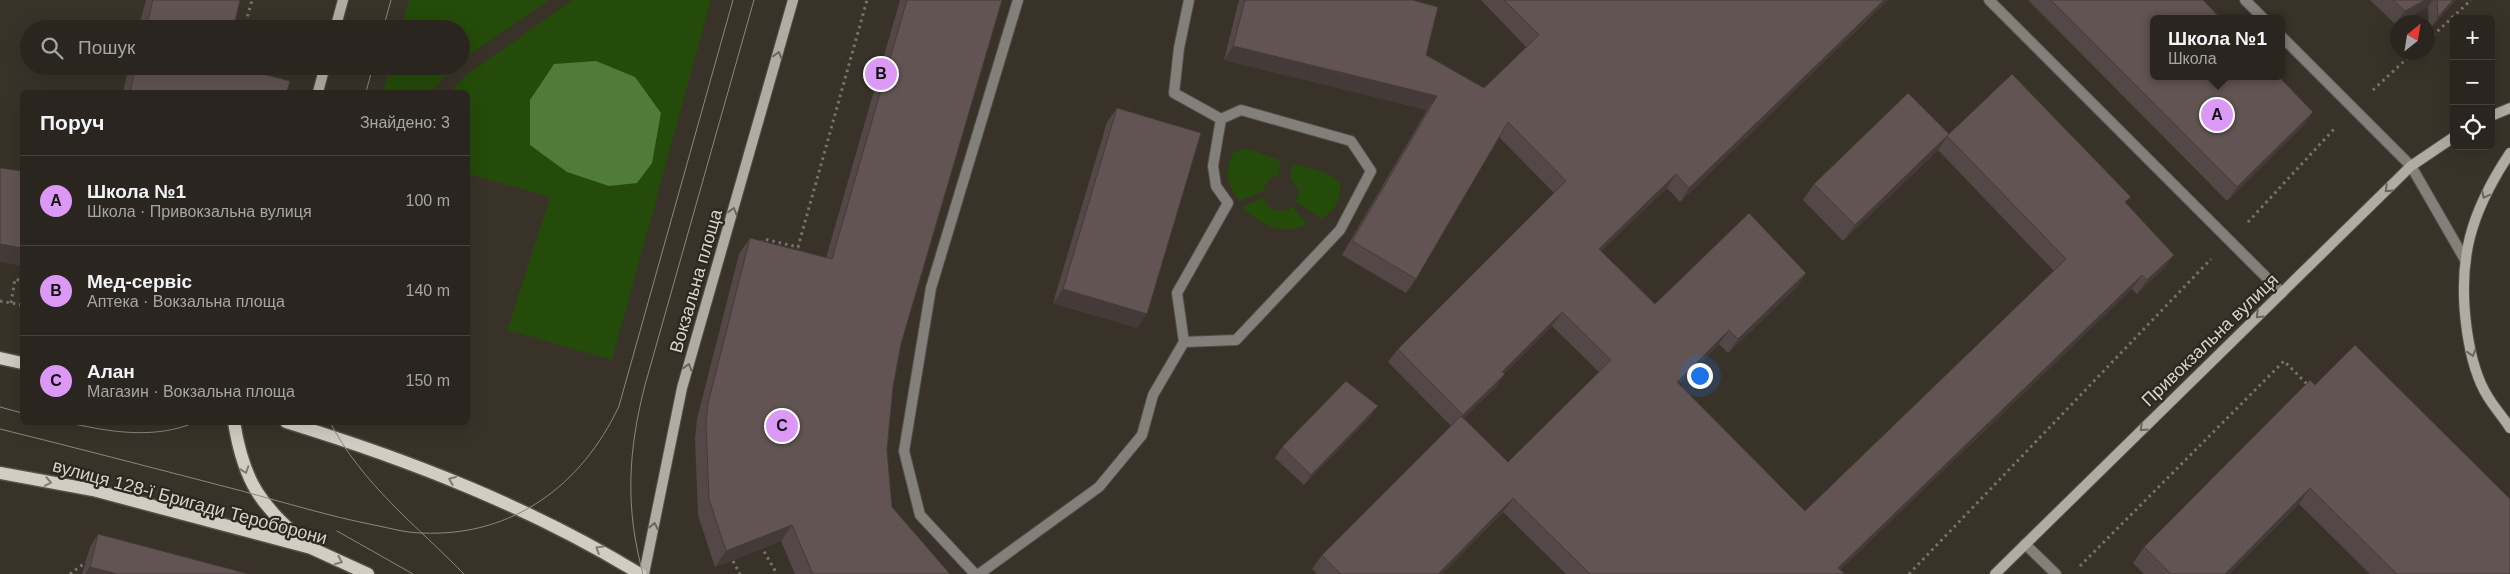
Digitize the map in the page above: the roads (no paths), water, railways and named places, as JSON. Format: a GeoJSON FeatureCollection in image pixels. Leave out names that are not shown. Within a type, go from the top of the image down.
{"type":"FeatureCollection","features":[{"type":"Feature","properties":{"kind":"main road"},"geometry":{"type":"LineString","coordinates":[[338,20],[343,0]]}},
{"type":"Feature","properties":{"kind":"main road","name":"Вокзальна площа"},"geometry":{"type":"LineString","coordinates":[[642,574],[682,388],[793,0]]}},
{"type":"Feature","properties":{"kind":"main road"},"geometry":{"type":"LineString","coordinates":[[319,90],[323,75]]}},
{"type":"Feature","properties":{"kind":"main road"},"geometry":{"type":"LineString","coordinates":[[2495,114],[2510,108]]}},
{"type":"Feature","properties":{"kind":"main road","name":"Привокзальна вулиця"},"geometry":{"type":"LineString","coordinates":[[1995,574],[2411,166],[2450,141]]}},
{"type":"Feature","properties":{"kind":"main road"},"geometry":{"type":"LineString","coordinates":[[2510,154],[2494,177],[2474,218],[2464,258],[2463,302],[2470,350],[2486,395],[2510,428]]}},
{"type":"Feature","properties":{"kind":"main road"},"geometry":{"type":"LineString","coordinates":[[0,358],[20,363]]}},
{"type":"Feature","properties":{"kind":"main road"},"geometry":{"type":"LineString","coordinates":[[235,425],[246,474],[257,495],[278,520],[311,548]]}},
{"type":"Feature","properties":{"kind":"main road"},"geometry":{"type":"LineString","coordinates":[[296,425],[338,438],[450,479],[585,540],[642,574]]}},
{"type":"Feature","properties":{"kind":"main road","name":"вулиця 128-ї Бригади Тероборони"},"geometry":{"type":"LineString","coordinates":[[0,472],[93,490],[311,548],[368,574]]}},
{"type":"Feature","properties":{"kind":"lane"},"geometry":{"type":"LineString","coordinates":[[975,574],[920,515],[904,451],[931,288],[1018,0]]}},
{"type":"Feature","properties":{"kind":"lane"},"geometry":{"type":"LineString","coordinates":[[1189,0],[1179,48],[1174,93],[1221,119]]}},
{"type":"Feature","properties":{"kind":"lane"},"geometry":{"type":"LineString","coordinates":[[1989,0],[2282,292]]}},
{"type":"Feature","properties":{"kind":"lane"},"geometry":{"type":"LineString","coordinates":[[2245,0],[2260,15]]}},
{"type":"Feature","properties":{"kind":"lane"},"geometry":{"type":"LineString","coordinates":[[2285,40],[2411,166],[2464,258]]}},
{"type":"Feature","properties":{"kind":"lane"},"geometry":{"type":"LineString","coordinates":[[1184,342],[1236,340],[1340,230],[1372,171],[1351,141],[1241,110],[1221,119]]}},
{"type":"Feature","properties":{"kind":"lane"},"geometry":{"type":"LineString","coordinates":[[979,574],[1099,487],[1142,435],[1153,395],[1184,342],[1177,293],[1228,203],[1216,186],[1213,166],[1221,119]]}},
{"type":"Feature","properties":{"kind":"lane"},"geometry":{"type":"LineString","coordinates":[[2026,544],[2056,574]]}},
{"type":"Feature","properties":{"kind":"tram line"},"geometry":{"type":"LineString","coordinates":[[385,20],[391,0]]}},
{"type":"Feature","properties":{"kind":"tram line"},"geometry":{"type":"LineString","coordinates":[[0,429],[324,513],[410,532],[455,532],[486,526],[515,515],[541,501],[564,482],[585,460],[604,434],[619,406],[733,0]]}},
{"type":"Feature","properties":{"kind":"tram line"},"geometry":{"type":"LineString","coordinates":[[643,574],[637,550],[631,503],[632,456],[639,409],[754,0]]}},
{"type":"Feature","properties":{"kind":"tram line"},"geometry":{"type":"LineString","coordinates":[[367,90],[371,75]]}},
{"type":"Feature","properties":{"kind":"tram line"},"geometry":{"type":"LineString","coordinates":[[0,407],[20,412]]}},
{"type":"Feature","properties":{"kind":"tram line"},"geometry":{"type":"LineString","coordinates":[[80,425],[115,431],[148,433],[188,425]]}},
{"type":"Feature","properties":{"kind":"tram line"},"geometry":{"type":"LineString","coordinates":[[332,425],[357,465],[391,503],[464,574]]}},
{"type":"Feature","properties":{"kind":"tram line"},"geometry":{"type":"LineString","coordinates":[[337,531],[413,574]]}},
{"type":"Feature","properties":{"kind":"place","name":"Мед-сервіс"},"geometry":{"type":"Point","coordinates":[881,74]}},
{"type":"Feature","properties":{"kind":"place","name":"Школа №1"},"geometry":{"type":"Point","coordinates":[2217,115]}},
{"type":"Feature","properties":{"kind":"place","name":"Алан"},"geometry":{"type":"Point","coordinates":[782,426]}}]}
